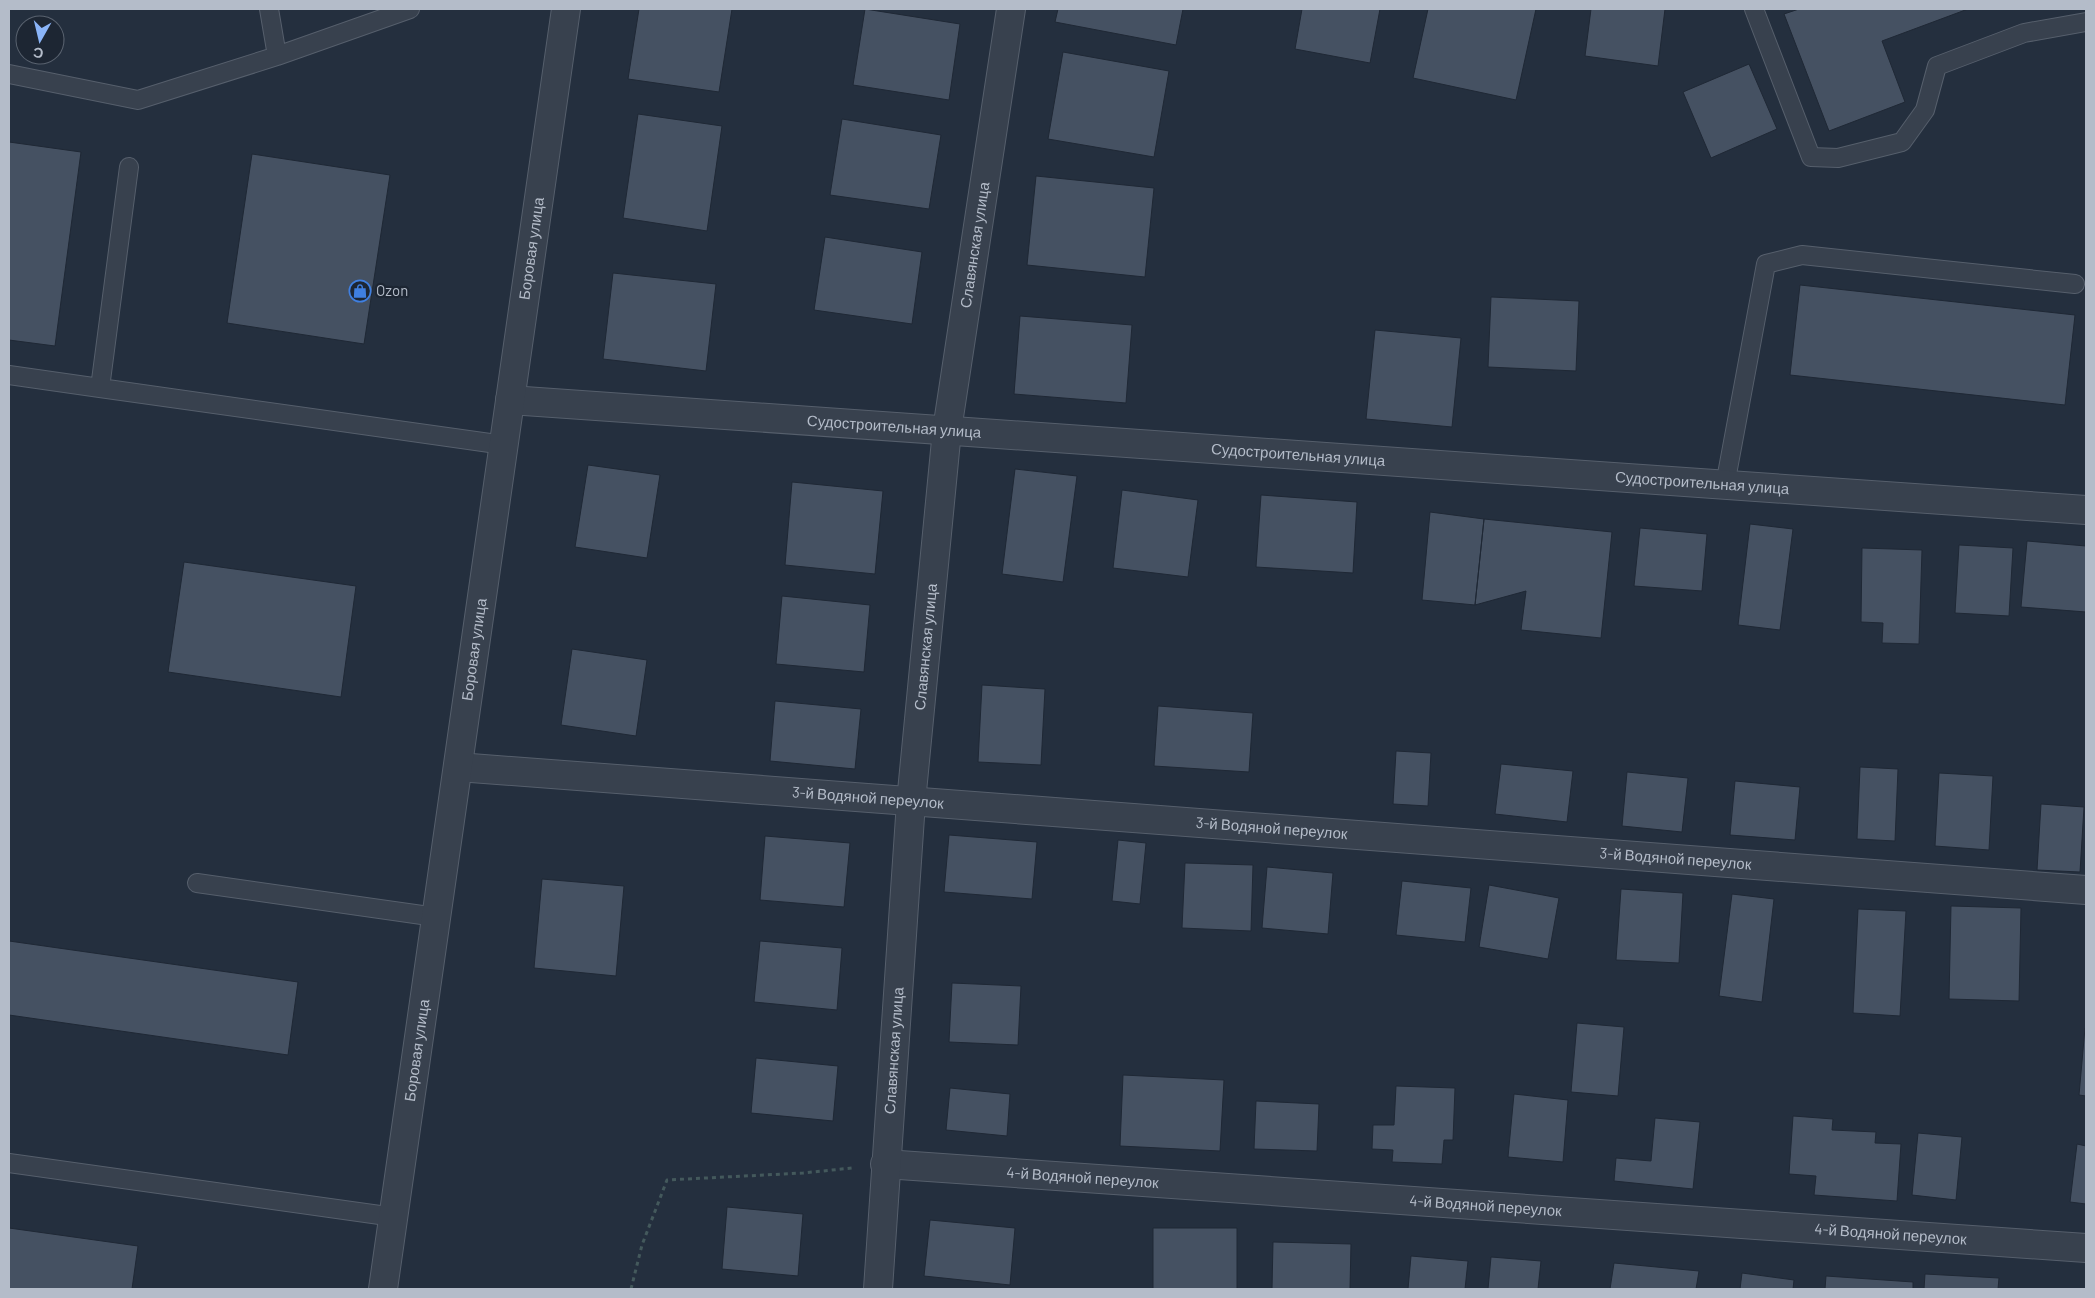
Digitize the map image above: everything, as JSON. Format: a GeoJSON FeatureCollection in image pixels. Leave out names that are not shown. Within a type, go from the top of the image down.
{"type":"FeatureCollection","features":[{"type":"Feature","properties":{"kind":"street","name":"Боровая улица"},"geometry":{"type":"LineString","coordinates":[[383,1289],[566,9]]}},
{"type":"Feature","properties":{"kind":"street","name":"Славянская улица"},"geometry":{"type":"LineString","coordinates":[[878,1289],[911,802],[947,430],[1011,9]]}},
{"type":"Feature","properties":{"kind":"street","name":"Судостроительная улица"},"geometry":{"type":"LineString","coordinates":[[510,400],[2086,510]]}},
{"type":"Feature","properties":{"kind":"street","name":"3-й Водяной переулок"},"geometry":{"type":"LineString","coordinates":[[458,767],[2086,890]]}},
{"type":"Feature","properties":{"kind":"street","name":"4-й Водяной переулок"},"geometry":{"type":"LineString","coordinates":[[885,1164],[2086,1248]]}},
{"type":"Feature","properties":{"kind":"lane"},"geometry":{"type":"LineString","coordinates":[[270,9],[277,56]]}},
{"type":"Feature","properties":{"kind":"lane"},"geometry":{"type":"LineString","coordinates":[[9,74],[138,100],[277,56],[410,9]]}},
{"type":"Feature","properties":{"kind":"lane"},"geometry":{"type":"LineString","coordinates":[[1754,9],[1811,157],[1838,158],[1902,142],[1925,110],[1937,66],[2024,33],[2086,22]]}},
{"type":"Feature","properties":{"kind":"lane"},"geometry":{"type":"LineString","coordinates":[[100,388],[128,167]]}},
{"type":"Feature","properties":{"kind":"lane"},"geometry":{"type":"LineString","coordinates":[[1725,484],[1766,264],[1802,255],[2075,284]]}},
{"type":"Feature","properties":{"kind":"lane"},"geometry":{"type":"LineString","coordinates":[[9,375],[504,445]]}},
{"type":"Feature","properties":{"kind":"lane"},"geometry":{"type":"LineString","coordinates":[[197,883],[436,917]]}},
{"type":"Feature","properties":{"kind":"lane"},"geometry":{"type":"LineString","coordinates":[[9,1163],[394,1217]]}},
{"type":"Feature","properties":{"kind":"path"},"geometry":{"type":"LineString","coordinates":[[631,1289],[642,1245],[667,1180],[803,1173],[885,1164]]}},
{"type":"Feature","properties":{"kind":"building"},"geometry":{"type":"Polygon","coordinates":[[[639,9],[732,9],[719,92],[628,79],[639,9]]]}},
{"type":"Feature","properties":{"kind":"building"},"geometry":{"type":"Polygon","coordinates":[[[865,9],[960,24],[949,100],[853,85],[865,9]]]}},
{"type":"Feature","properties":{"kind":"building"},"geometry":{"type":"Polygon","coordinates":[[[1058,9],[1183,9],[1176,45],[1055,22],[1058,9]]]}},
{"type":"Feature","properties":{"kind":"building"},"geometry":{"type":"Polygon","coordinates":[[[1302,9],[1380,9],[1370,63],[1295,49],[1302,9]]]}},
{"type":"Feature","properties":{"kind":"building"},"geometry":{"type":"Polygon","coordinates":[[[1428,9],[1536,9],[1516,100],[1413,78],[1428,9]]]}},
{"type":"Feature","properties":{"kind":"building"},"geometry":{"type":"Polygon","coordinates":[[[1591,9],[1665,9],[1658,66],[1585,56],[1591,9]]]}},
{"type":"Feature","properties":{"kind":"building"},"geometry":{"type":"Polygon","coordinates":[[[1799,9],[1968,9],[1882,41],[1905,102],[1829,131],[1784,14],[1799,9]]]}},
{"type":"Feature","properties":{"kind":"building"},"geometry":{"type":"Polygon","coordinates":[[[1063,52],[1169,71],[1154,157],[1048,139],[1063,52]]]}},
{"type":"Feature","properties":{"kind":"building"},"geometry":{"type":"Polygon","coordinates":[[[1749,64],[1777,129],[1711,158],[1683,92],[1749,64]]]}},
{"type":"Feature","properties":{"kind":"building"},"geometry":{"type":"Polygon","coordinates":[[[638,114],[722,126],[707,231],[623,218],[638,114]]]}},
{"type":"Feature","properties":{"kind":"building"},"geometry":{"type":"Polygon","coordinates":[[[842,119],[941,135],[929,209],[830,195],[842,119]]]}},
{"type":"Feature","properties":{"kind":"building"},"geometry":{"type":"Polygon","coordinates":[[[9,142],[81,152],[55,346],[9,340],[9,142]]]}},
{"type":"Feature","properties":{"kind":"building"},"geometry":{"type":"Polygon","coordinates":[[[252,154],[390,175],[364,344],[227,323],[252,154]]]}},
{"type":"Feature","properties":{"kind":"building"},"geometry":{"type":"Polygon","coordinates":[[[1036,176],[1154,188],[1145,277],[1027,265],[1036,176]]]}},
{"type":"Feature","properties":{"kind":"building"},"geometry":{"type":"Polygon","coordinates":[[[825,237],[922,252],[912,324],[814,310],[825,237]]]}},
{"type":"Feature","properties":{"kind":"building"},"geometry":{"type":"Polygon","coordinates":[[[613,273],[716,284],[706,371],[603,359],[613,273]]]}},
{"type":"Feature","properties":{"kind":"building"},"geometry":{"type":"Polygon","coordinates":[[[1800,285],[2075,315],[2065,405],[1790,375],[1800,285]]]}},
{"type":"Feature","properties":{"kind":"building"},"geometry":{"type":"Polygon","coordinates":[[[1491,297],[1579,301],[1576,371],[1488,367],[1491,297]]]}},
{"type":"Feature","properties":{"kind":"building"},"geometry":{"type":"Polygon","coordinates":[[[1020,316],[1132,325],[1126,403],[1014,394],[1020,316]]]}},
{"type":"Feature","properties":{"kind":"building"},"geometry":{"type":"Polygon","coordinates":[[[1375,330],[1461,338],[1452,427],[1366,419],[1375,330]]]}},
{"type":"Feature","properties":{"kind":"building"},"geometry":{"type":"Polygon","coordinates":[[[588,465],[660,475],[647,558],[575,547],[588,465]]]}},
{"type":"Feature","properties":{"kind":"building"},"geometry":{"type":"Polygon","coordinates":[[[1015,469],[1077,476],[1063,582],[1002,574],[1015,469]]]}},
{"type":"Feature","properties":{"kind":"building"},"geometry":{"type":"Polygon","coordinates":[[[792,482],[883,491],[875,574],[785,565],[792,482]]]}},
{"type":"Feature","properties":{"kind":"building"},"geometry":{"type":"Polygon","coordinates":[[[1122,490],[1198,500],[1188,577],[1113,568],[1122,490]]]}},
{"type":"Feature","properties":{"kind":"building"},"geometry":{"type":"Polygon","coordinates":[[[1261,495],[1357,502],[1353,573],[1256,567],[1261,495]]]}},
{"type":"Feature","properties":{"kind":"building"},"geometry":{"type":"Polygon","coordinates":[[[1430,512],[1484,519],[1475,605],[1422,600],[1430,512]]]}},
{"type":"Feature","properties":{"kind":"building"},"geometry":{"type":"Polygon","coordinates":[[[1484,519],[1612,532],[1601,638],[1521,630],[1526,591],[1475,605],[1484,519]]]}},
{"type":"Feature","properties":{"kind":"building"},"geometry":{"type":"Polygon","coordinates":[[[1750,524],[1793,529],[1780,630],[1738,625],[1750,524]]]}},
{"type":"Feature","properties":{"kind":"building"},"geometry":{"type":"Polygon","coordinates":[[[1640,528],[1707,534],[1702,591],[1634,586],[1640,528]]]}},
{"type":"Feature","properties":{"kind":"building"},"geometry":{"type":"Polygon","coordinates":[[[2027,541],[2086,546],[2086,612],[2021,607],[2027,541]]]}},
{"type":"Feature","properties":{"kind":"building"},"geometry":{"type":"Polygon","coordinates":[[[1959,545],[2013,548],[2009,616],[1955,613],[1959,545]]]}},
{"type":"Feature","properties":{"kind":"building"},"geometry":{"type":"Polygon","coordinates":[[[1862,548],[1922,550],[1919,644],[1882,643],[1883,623],[1861,622],[1862,548]]]}},
{"type":"Feature","properties":{"kind":"building"},"geometry":{"type":"Polygon","coordinates":[[[184,562],[356,586],[341,697],[168,672],[184,562]]]}},
{"type":"Feature","properties":{"kind":"building"},"geometry":{"type":"Polygon","coordinates":[[[782,596],[870,605],[864,672],[776,664],[782,596]]]}},
{"type":"Feature","properties":{"kind":"building"},"geometry":{"type":"Polygon","coordinates":[[[572,649],[647,660],[636,736],[561,725],[572,649]]]}},
{"type":"Feature","properties":{"kind":"building"},"geometry":{"type":"Polygon","coordinates":[[[982,685],[1045,689],[1041,765],[978,762],[982,685]]]}},
{"type":"Feature","properties":{"kind":"building"},"geometry":{"type":"Polygon","coordinates":[[[775,701],[861,709],[855,769],[770,761],[775,701]]]}},
{"type":"Feature","properties":{"kind":"building"},"geometry":{"type":"Polygon","coordinates":[[[1158,706],[1253,713],[1249,772],[1154,766],[1158,706]]]}},
{"type":"Feature","properties":{"kind":"building"},"geometry":{"type":"Polygon","coordinates":[[[1396,751],[1431,753],[1428,806],[1393,804],[1396,751]]]}},
{"type":"Feature","properties":{"kind":"building"},"geometry":{"type":"Polygon","coordinates":[[[1501,764],[1573,771],[1567,822],[1495,814],[1501,764]]]}},
{"type":"Feature","properties":{"kind":"building"},"geometry":{"type":"Polygon","coordinates":[[[1860,767],[1898,769],[1895,841],[1857,839],[1860,767]]]}},
{"type":"Feature","properties":{"kind":"building"},"geometry":{"type":"Polygon","coordinates":[[[1627,772],[1688,778],[1682,832],[1622,826],[1627,772]]]}},
{"type":"Feature","properties":{"kind":"building"},"geometry":{"type":"Polygon","coordinates":[[[1939,773],[1993,776],[1989,850],[1935,846],[1939,773]]]}},
{"type":"Feature","properties":{"kind":"building"},"geometry":{"type":"Polygon","coordinates":[[[1735,781],[1800,787],[1795,840],[1730,835],[1735,781]]]}},
{"type":"Feature","properties":{"kind":"building"},"geometry":{"type":"Polygon","coordinates":[[[2041,804],[2084,807],[2080,872],[2037,870],[2041,804]]]}},
{"type":"Feature","properties":{"kind":"building"},"geometry":{"type":"Polygon","coordinates":[[[949,835],[1037,842],[1032,899],[944,892],[949,835]]]}},
{"type":"Feature","properties":{"kind":"building"},"geometry":{"type":"Polygon","coordinates":[[[765,836],[850,843],[844,907],[760,900],[765,836]]]}},
{"type":"Feature","properties":{"kind":"building"},"geometry":{"type":"Polygon","coordinates":[[[1118,840],[1146,843],[1140,904],[1112,901],[1118,840]]]}},
{"type":"Feature","properties":{"kind":"building"},"geometry":{"type":"Polygon","coordinates":[[[1185,863],[1253,865],[1251,931],[1182,928],[1185,863]]]}},
{"type":"Feature","properties":{"kind":"building"},"geometry":{"type":"Polygon","coordinates":[[[1267,867],[1333,873],[1328,934],[1262,928],[1267,867]]]}},
{"type":"Feature","properties":{"kind":"building"},"geometry":{"type":"Polygon","coordinates":[[[542,879],[624,886],[616,976],[534,968],[542,879]]]}},
{"type":"Feature","properties":{"kind":"building"},"geometry":{"type":"Polygon","coordinates":[[[1402,881],[1471,888],[1465,942],[1396,935],[1402,881]]]}},
{"type":"Feature","properties":{"kind":"building"},"geometry":{"type":"Polygon","coordinates":[[[1489,885],[1559,898],[1548,959],[1479,947],[1489,885]]]}},
{"type":"Feature","properties":{"kind":"building"},"geometry":{"type":"Polygon","coordinates":[[[1621,889],[1683,893],[1679,963],[1616,960],[1621,889]]]}},
{"type":"Feature","properties":{"kind":"building"},"geometry":{"type":"Polygon","coordinates":[[[1732,894],[1774,899],[1762,1002],[1719,996],[1732,894]]]}},
{"type":"Feature","properties":{"kind":"building"},"geometry":{"type":"Polygon","coordinates":[[[1951,906],[2021,908],[2019,1001],[1949,999],[1951,906]]]}},
{"type":"Feature","properties":{"kind":"building"},"geometry":{"type":"Polygon","coordinates":[[[1858,909],[1906,911],[1900,1016],[1853,1013],[1858,909]]]}},
{"type":"Feature","properties":{"kind":"building"},"geometry":{"type":"Polygon","coordinates":[[[9,941],[298,982],[288,1055],[9,1015],[9,941]]]}},
{"type":"Feature","properties":{"kind":"building"},"geometry":{"type":"Polygon","coordinates":[[[760,941],[842,948],[837,1010],[754,1002],[760,941]]]}},
{"type":"Feature","properties":{"kind":"building"},"geometry":{"type":"Polygon","coordinates":[[[952,983],[1021,986],[1018,1045],[949,1042],[952,983]]]}},
{"type":"Feature","properties":{"kind":"building"},"geometry":{"type":"Polygon","coordinates":[[[1577,1023],[1624,1027],[1618,1096],[1571,1092],[1577,1023]]]}},
{"type":"Feature","properties":{"kind":"building"},"geometry":{"type":"Polygon","coordinates":[[[2086,1028],[2086,1096],[2079,1095],[2086,1028]]]}},
{"type":"Feature","properties":{"kind":"building"},"geometry":{"type":"Polygon","coordinates":[[[756,1058],[838,1066],[833,1121],[751,1113],[756,1058]]]}},
{"type":"Feature","properties":{"kind":"building"},"geometry":{"type":"Polygon","coordinates":[[[1123,1075],[1224,1080],[1220,1151],[1120,1146],[1123,1075]]]}},
{"type":"Feature","properties":{"kind":"building"},"geometry":{"type":"Polygon","coordinates":[[[1396,1086],[1455,1088],[1453,1140],[1444,1140],[1442,1164],[1392,1162],[1393,1150],[1372,1149],[1373,1125],[1394,1125],[1396,1086]]]}},
{"type":"Feature","properties":{"kind":"building"},"geometry":{"type":"Polygon","coordinates":[[[950,1088],[1010,1094],[1007,1136],[946,1130],[950,1088]]]}},
{"type":"Feature","properties":{"kind":"building"},"geometry":{"type":"Polygon","coordinates":[[[1514,1094],[1568,1100],[1563,1162],[1508,1157],[1514,1094]]]}},
{"type":"Feature","properties":{"kind":"building"},"geometry":{"type":"Polygon","coordinates":[[[1256,1101],[1319,1104],[1317,1151],[1254,1149],[1256,1101]]]}},
{"type":"Feature","properties":{"kind":"building"},"geometry":{"type":"Polygon","coordinates":[[[1793,1116],[1833,1119],[1832,1130],[1876,1132],[1875,1143],[1901,1144],[1897,1201],[1814,1195],[1816,1176],[1789,1174],[1793,1116]]]}},
{"type":"Feature","properties":{"kind":"building"},"geometry":{"type":"Polygon","coordinates":[[[1655,1118],[1700,1122],[1693,1189],[1614,1181],[1616,1158],[1651,1161],[1655,1118]]]}},
{"type":"Feature","properties":{"kind":"building"},"geometry":{"type":"Polygon","coordinates":[[[1918,1133],[1962,1137],[1956,1200],[1912,1195],[1918,1133]]]}},
{"type":"Feature","properties":{"kind":"building"},"geometry":{"type":"Polygon","coordinates":[[[2077,1144],[2086,1146],[2086,1204],[2070,1202],[2077,1144]]]}},
{"type":"Feature","properties":{"kind":"building"},"geometry":{"type":"Polygon","coordinates":[[[727,1207],[803,1214],[798,1276],[722,1269],[727,1207]]]}},
{"type":"Feature","properties":{"kind":"building"},"geometry":{"type":"Polygon","coordinates":[[[930,1220],[1015,1228],[1010,1285],[924,1276],[930,1220]]]}},
{"type":"Feature","properties":{"kind":"building"},"geometry":{"type":"Polygon","coordinates":[[[9,1228],[138,1246],[132,1289],[9,1289],[9,1228]]]}},
{"type":"Feature","properties":{"kind":"building"},"geometry":{"type":"Polygon","coordinates":[[[1153,1228],[1237,1228],[1237,1289],[1153,1289],[1153,1228]]]}},
{"type":"Feature","properties":{"kind":"building"},"geometry":{"type":"Polygon","coordinates":[[[1273,1242],[1351,1244],[1350,1289],[1272,1289],[1273,1242]]]}},
{"type":"Feature","properties":{"kind":"building"},"geometry":{"type":"Polygon","coordinates":[[[1411,1256],[1468,1261],[1465,1289],[1408,1289],[1411,1256]]]}},
{"type":"Feature","properties":{"kind":"building"},"geometry":{"type":"Polygon","coordinates":[[[1491,1257],[1541,1261],[1538,1289],[1488,1289],[1491,1257]]]}},
{"type":"Feature","properties":{"kind":"building"},"geometry":{"type":"Polygon","coordinates":[[[1614,1263],[1699,1271],[1696,1289],[1610,1289],[1614,1263]]]}},
{"type":"Feature","properties":{"kind":"building"},"geometry":{"type":"Polygon","coordinates":[[[1742,1273],[1794,1280],[1793,1289],[1740,1289],[1742,1273]]]}},
{"type":"Feature","properties":{"kind":"building"},"geometry":{"type":"Polygon","coordinates":[[[1925,1274],[1999,1278],[1998,1289],[1924,1289],[1925,1274]]]}},
{"type":"Feature","properties":{"kind":"building"},"geometry":{"type":"Polygon","coordinates":[[[1826,1276],[1913,1282],[1913,1289],[1825,1289],[1826,1276]]]}},
{"type":"Feature","properties":{"kind":"place","name":"Ozon"},"geometry":{"type":"Point","coordinates":[360,291]}}]}
